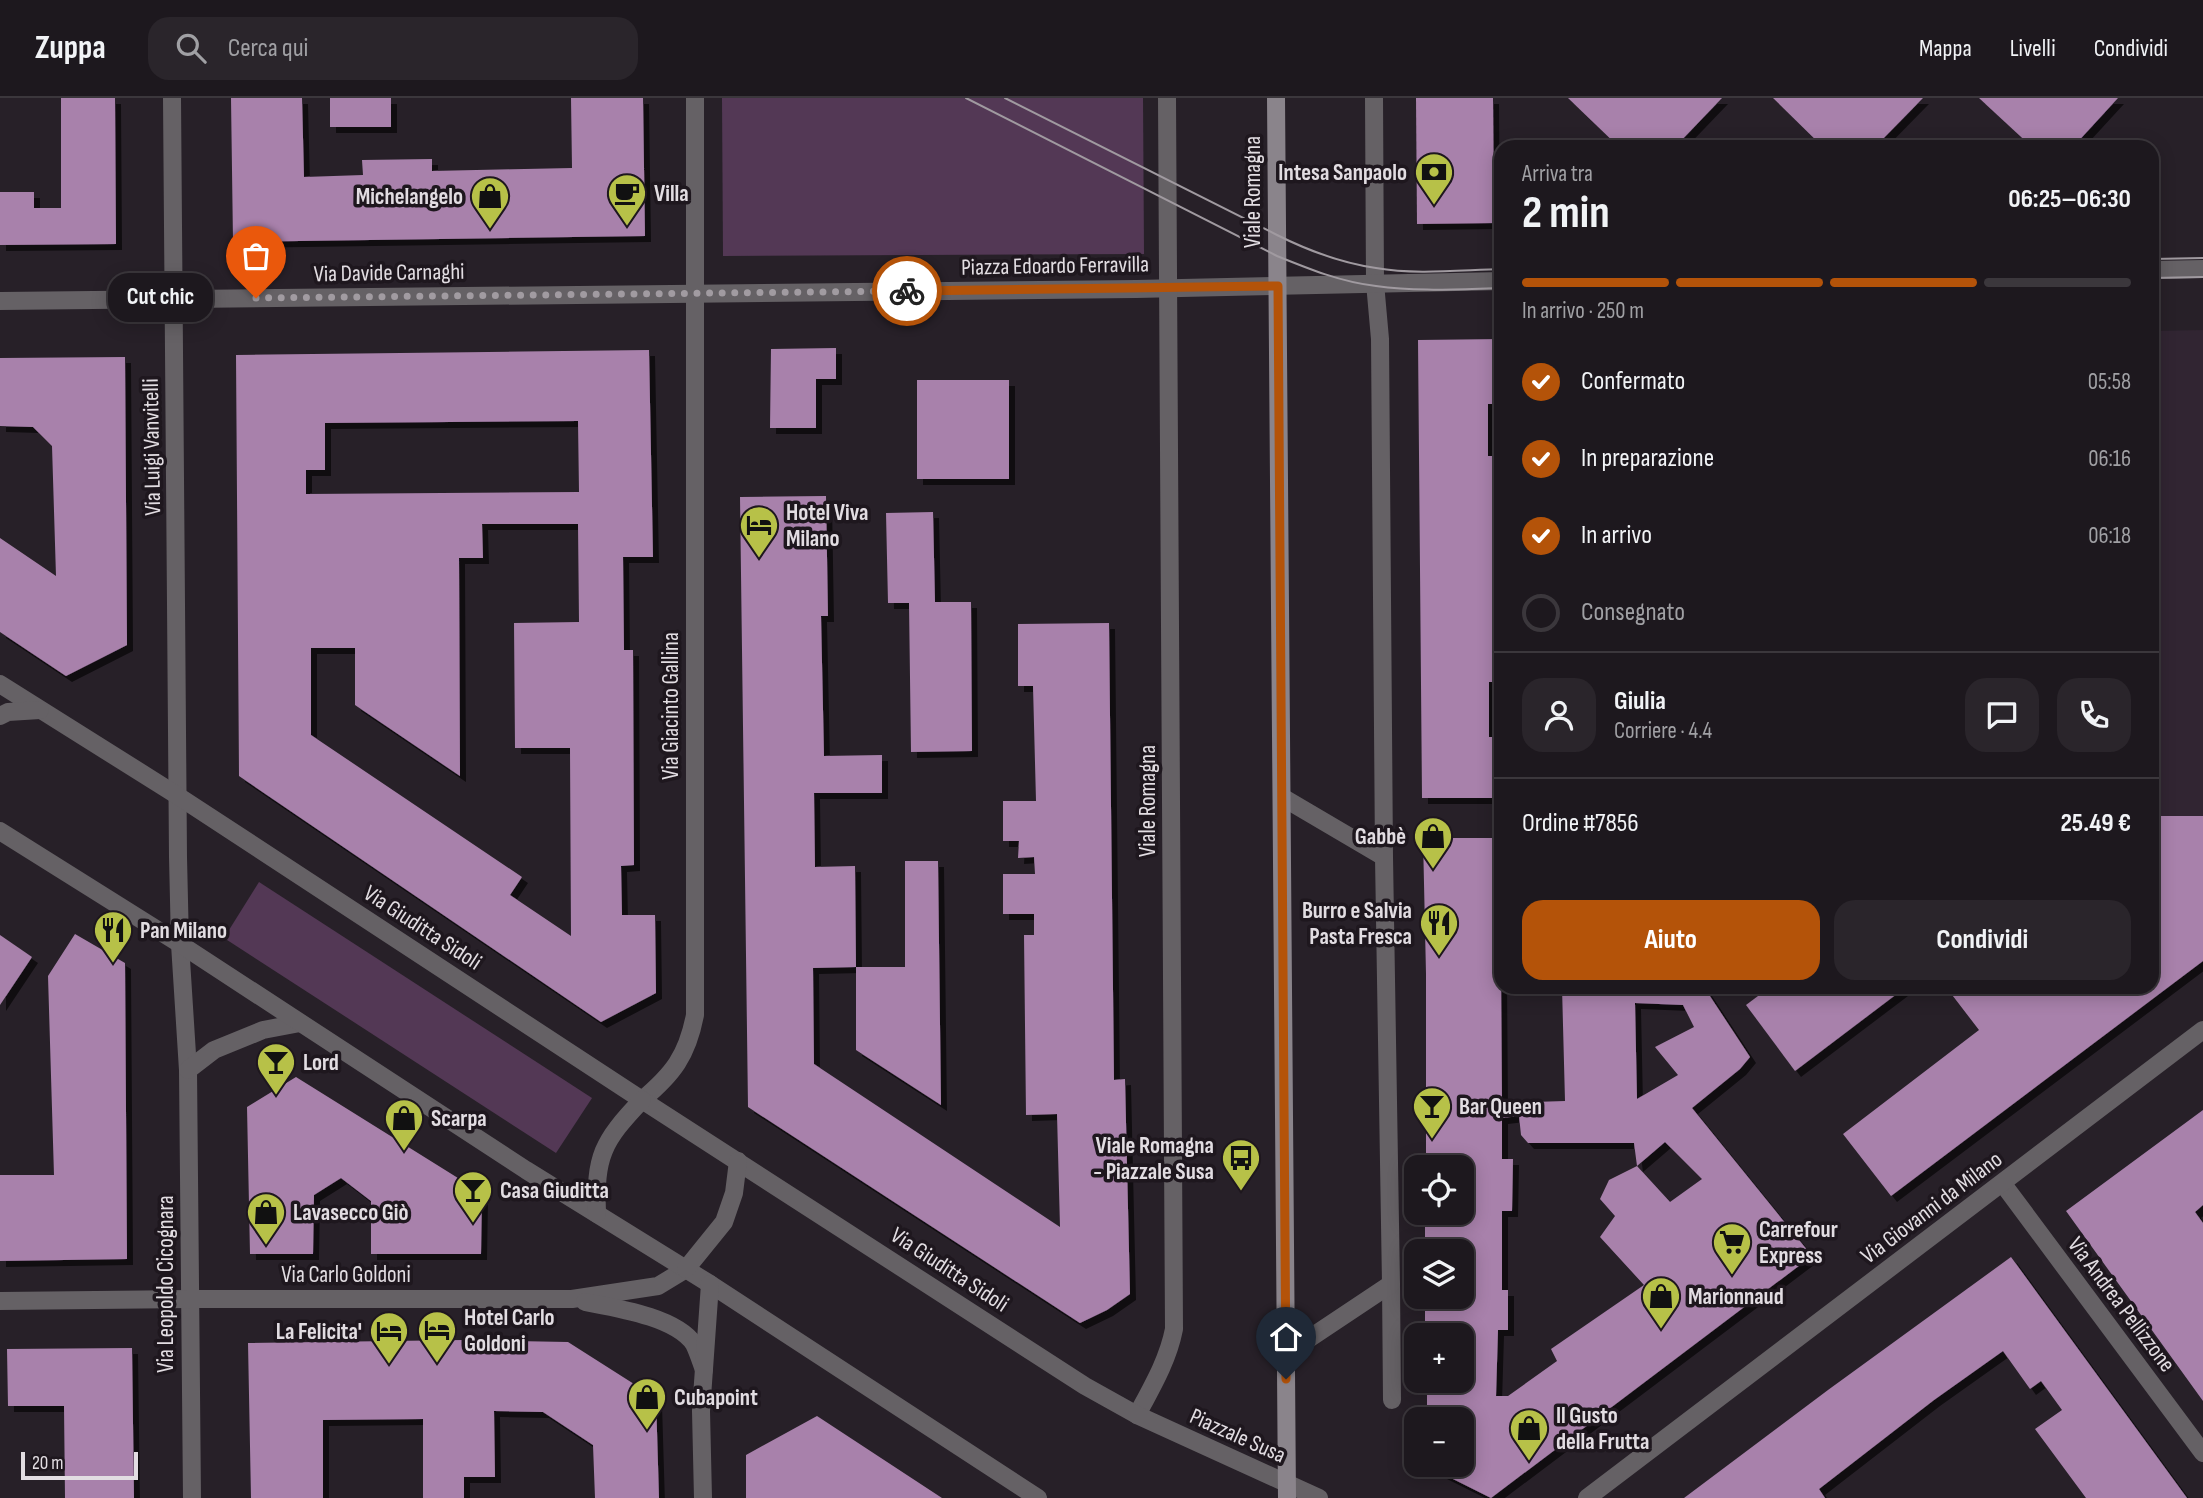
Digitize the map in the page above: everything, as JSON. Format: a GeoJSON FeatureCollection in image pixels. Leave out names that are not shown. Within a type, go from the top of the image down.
{"type":"FeatureCollection","features":[{"type":"Feature","properties":{"kind":"main road","name":"Viale Romagna"},"geometry":{"type":"LineString","coordinates":[[1276,98],[1287,1491]]}},
{"type":"Feature","properties":{"kind":"street","name":"Via Luigi Vanvitelli"},"geometry":{"type":"LineString","coordinates":[[172,98],[178,796]]}},
{"type":"Feature","properties":{"kind":"street"},"geometry":{"type":"LineString","coordinates":[[695,98],[695,293]]}},
{"type":"Feature","properties":{"kind":"street","name":"Piazza Edoardo Ferravilla"},"geometry":{"type":"LineString","coordinates":[[695,293],[1169,288],[1167,98]]}},
{"type":"Feature","properties":{"kind":"street"},"geometry":{"type":"LineString","coordinates":[[1374,98],[1375,283],[1380,339],[1392,1400]]}},
{"type":"Feature","properties":{"kind":"street"},"geometry":{"type":"LineString","coordinates":[[2159,270],[2203,270]]}},
{"type":"Feature","properties":{"kind":"street"},"geometry":{"type":"LineString","coordinates":[[1169,288],[1494,281]]}},
{"type":"Feature","properties":{"kind":"street","name":"Viale Romagna"},"geometry":{"type":"LineString","coordinates":[[1137,1415],[1164,1363],[1174,1329],[1169,288]]}},
{"type":"Feature","properties":{"kind":"street","name":"Via Davide Carnaghi"},"geometry":{"type":"LineString","coordinates":[[0,301],[695,293]]}},
{"type":"Feature","properties":{"kind":"street","name":"Via Giacinto Gallina"},"geometry":{"type":"LineString","coordinates":[[642,1100],[665,1081],[679,1060],[691,1039],[695,1015],[695,293]]}},
{"type":"Feature","properties":{"kind":"street","name":"Via Giuditta Sidoli"},"geometry":{"type":"LineString","coordinates":[[0,684],[178,796],[1084,1386],[1137,1415]]}},
{"type":"Feature","properties":{"kind":"street"},"geometry":{"type":"LineString","coordinates":[[0,716],[8,712],[40,710]]}},
{"type":"Feature","properties":{"kind":"street"},"geometry":{"type":"LineString","coordinates":[[178,796],[180,944]]}},
{"type":"Feature","properties":{"kind":"street"},"geometry":{"type":"LineString","coordinates":[[1282,797],[1384,857]]}},
{"type":"Feature","properties":{"kind":"street"},"geometry":{"type":"LineString","coordinates":[[0,831],[180,944],[526,1170],[710,1284],[1038,1498]]}},
{"type":"Feature","properties":{"kind":"street","name":"Via Leopoldo Cicognara"},"geometry":{"type":"LineString","coordinates":[[180,944],[188,1070],[192,1498]]}},
{"type":"Feature","properties":{"kind":"street"},"geometry":{"type":"LineString","coordinates":[[188,1070],[214,1050],[263,1030],[300,1023]]}},
{"type":"Feature","properties":{"kind":"street","name":"Via Giovanni da Milano"},"geometry":{"type":"LineString","coordinates":[[1587,1498],[2203,1030]]}},
{"type":"Feature","properties":{"kind":"street"},"geometry":{"type":"LineString","coordinates":[[597,1214],[596,1178],[604,1146],[621,1122],[642,1100]]}},
{"type":"Feature","properties":{"kind":"street"},"geometry":{"type":"LineString","coordinates":[[686,1269],[724,1222],[734,1193],[738,1161]]}},
{"type":"Feature","properties":{"kind":"street","name":"Via Andrea Pellizzone"},"geometry":{"type":"LineString","coordinates":[[2003,1184],[2203,1453]]}},
{"type":"Feature","properties":{"kind":"street","name":"Via Carlo Goldoni"},"geometry":{"type":"LineString","coordinates":[[0,1301],[190,1298],[572,1299],[658,1286],[686,1269]]}},
{"type":"Feature","properties":{"kind":"street"},"geometry":{"type":"LineString","coordinates":[[702,1498],[701,1412],[710,1284]]}},
{"type":"Feature","properties":{"kind":"street"},"geometry":{"type":"LineString","coordinates":[[1286,1354],[1391,1284]]}},
{"type":"Feature","properties":{"kind":"street"},"geometry":{"type":"LineString","coordinates":[[572,1299],[622,1310],[676,1328],[695,1346],[705,1372]]}},
{"type":"Feature","properties":{"kind":"street","name":"Piazzale Susa"},"geometry":{"type":"LineString","coordinates":[[1137,1415],[1287,1491],[1319,1498]]}},
{"type":"Feature","properties":{"kind":"shaded area"},"geometry":{"type":"Polygon","coordinates":[[[722,98],[1143,98],[1144,254],[723,256],[722,98]]]}},
{"type":"Feature","properties":{"kind":"shaded area"},"geometry":{"type":"Polygon","coordinates":[[[2203,330],[2203,816],[2159,816],[2159,331],[2203,330]]]}},
{"type":"Feature","properties":{"kind":"shaded area"},"geometry":{"type":"Polygon","coordinates":[[[259,882],[592,1098],[556,1153],[224,938],[259,882]]]}},
{"type":"Feature","properties":{"kind":"building"},"geometry":{"type":"Polygon","coordinates":[[[61,98],[115,98],[116,244],[0,245],[0,192],[34,192],[34,208],[61,208],[61,98]]]}},
{"type":"Feature","properties":{"kind":"building"},"geometry":{"type":"Polygon","coordinates":[[[231,98],[302,98],[304,177],[363,175],[362,160],[432,159],[432,171],[572,168],[571,98],[643,98],[645,236],[233,242],[231,98]]]}},
{"type":"Feature","properties":{"kind":"building"},"geometry":{"type":"Polygon","coordinates":[[[330,98],[391,98],[391,127],[330,127],[330,98]]]}},
{"type":"Feature","properties":{"kind":"building"},"geometry":{"type":"Polygon","coordinates":[[[1416,98],[1493,98],[1494,223],[1417,224],[1416,98]]]}},
{"type":"Feature","properties":{"kind":"building"},"geometry":{"type":"Polygon","coordinates":[[[1568,98],[1722,98],[1682,140],[1612,140],[1568,98]]]}},
{"type":"Feature","properties":{"kind":"building"},"geometry":{"type":"Polygon","coordinates":[[[1773,98],[1923,98],[1882,140],[1816,140],[1773,98]]]}},
{"type":"Feature","properties":{"kind":"building"},"geometry":{"type":"Polygon","coordinates":[[[1979,98],[2118,98],[2079,140],[2024,140],[1979,98]]]}},
{"type":"Feature","properties":{"kind":"building"},"geometry":{"type":"Polygon","coordinates":[[[1494,339],[1494,404],[1488,404],[1488,456],[1494,456],[1494,682],[1489,682],[1489,737],[1494,737],[1494,798],[1422,798],[1418,340],[1494,339]]]}},
{"type":"Feature","properties":{"kind":"building"},"geometry":{"type":"Polygon","coordinates":[[[836,348],[836,379],[816,379],[816,428],[770,428],[771,349],[836,348]]]}},
{"type":"Feature","properties":{"kind":"building"},"geometry":{"type":"Polygon","coordinates":[[[649,350],[653,557],[623,557],[624,650],[633,650],[634,865],[621,866],[622,915],[655,915],[656,993],[601,1022],[239,776],[236,355],[649,350]],[[578,421],[325,423],[325,470],[306,470],[306,494],[579,492],[578,421]],[[482,524],[483,558],[459,558],[460,776],[355,705],[355,648],[311,648],[311,735],[522,877],[510,895],[571,936],[570,748],[515,748],[514,623],[579,622],[578,524],[482,524]]]}},
{"type":"Feature","properties":{"kind":"building"},"geometry":{"type":"Polygon","coordinates":[[[125,357],[127,645],[66,676],[0,632],[0,538],[56,576],[52,446],[33,427],[0,426],[0,358],[125,357]]]}},
{"type":"Feature","properties":{"kind":"building"},"geometry":{"type":"Polygon","coordinates":[[[917,380],[1009,380],[1009,479],[917,479],[917,380]]]}},
{"type":"Feature","properties":{"kind":"building"},"geometry":{"type":"Polygon","coordinates":[[[826,496],[828,616],[821,616],[824,756],[882,755],[882,793],[814,793],[815,867],[855,866],[856,967],[813,968],[814,1064],[1060,1227],[1057,1114],[1026,1115],[1024,935],[1034,935],[1034,914],[1003,914],[1003,874],[1035,874],[1034,857],[1018,858],[1019,841],[1003,841],[1003,801],[1036,801],[1033,686],[1018,686],[1018,624],[1109,623],[1114,1080],[1125,1079],[1130,1294],[1107,1310],[1080,1323],[748,1107],[740,497],[826,496]]]}},
{"type":"Feature","properties":{"kind":"building"},"geometry":{"type":"Polygon","coordinates":[[[933,512],[935,602],[971,602],[972,751],[911,752],[909,603],[888,603],[886,513],[933,512]]]}},
{"type":"Feature","properties":{"kind":"building"},"geometry":{"type":"Polygon","coordinates":[[[2159,816],[2203,816],[2203,961],[1891,1196],[1843,1134],[1979,1030],[1951,994],[2159,994],[2159,816]]]}},
{"type":"Feature","properties":{"kind":"building"},"geometry":{"type":"Polygon","coordinates":[[[1423,838],[1494,838],[1494,994],[1501,994],[1502,1103],[1565,1101],[1562,994],[1709,994],[1750,1057],[1740,1069],[1692,1108],[1812,1256],[1491,1498],[1449,1477],[1474,1477],[1474,1407],[1427,1407],[1427,1393],[1474,1393],[1474,1323],[1425,1323],[1425,1309],[1474,1309],[1474,1239],[1425,1239],[1425,1225],[1474,1225],[1474,1155],[1426,1155],[1423,838]],[[1635,1003],[1637,1099],[1678,1075],[1655,1047],[1694,1027],[1683,1005],[1635,1003]],[[1519,1116],[1502,1118],[1502,1159],[1513,1159],[1512,1211],[1502,1211],[1502,1290],[1508,1290],[1508,1330],[1498,1330],[1496,1396],[1508,1396],[1557,1361],[1551,1349],[1644,1285],[1600,1237],[1615,1216],[1600,1199],[1609,1180],[1637,1166],[1634,1143],[1528,1143],[1521,1135],[1519,1116]],[[1665,1142],[1637,1166],[1670,1202],[1702,1179],[1665,1142]]]}},
{"type":"Feature","properties":{"kind":"building"},"geometry":{"type":"Polygon","coordinates":[[[905,861],[938,861],[941,1105],[856,1050],[856,967],[905,967],[905,861]]]}},
{"type":"Feature","properties":{"kind":"building"},"geometry":{"type":"Polygon","coordinates":[[[75,934],[125,963],[127,1259],[0,1261],[0,1175],[54,1175],[48,976],[75,934]]]}},
{"type":"Feature","properties":{"kind":"building"},"geometry":{"type":"Polygon","coordinates":[[[0,935],[32,957],[0,1005],[0,935]]]}},
{"type":"Feature","properties":{"kind":"building"},"geometry":{"type":"Polygon","coordinates":[[[1761,994],[1897,994],[1795,1071],[1746,1005],[1761,994]]]}},
{"type":"Feature","properties":{"kind":"building"},"geometry":{"type":"Polygon","coordinates":[[[296,1077],[482,1193],[481,1254],[371,1254],[371,1201],[341,1178],[314,1195],[313,1254],[250,1254],[247,1107],[296,1077]]]}},
{"type":"Feature","properties":{"kind":"building"},"geometry":{"type":"Polygon","coordinates":[[[2203,1110],[2203,1205],[2195,1212],[2203,1223],[2203,1401],[2066,1211],[2203,1110]]]}},
{"type":"Feature","properties":{"kind":"building"},"geometry":{"type":"Polygon","coordinates":[[[2011,1257],[2187,1498],[2086,1498],[2035,1429],[2062,1410],[2041,1381],[2030,1389],[2003,1351],[1934,1400],[1819,1489],[1825,1498],[1684,1498],[1828,1390],[2011,1257]]]}},
{"type":"Feature","properties":{"kind":"building"},"geometry":{"type":"Polygon","coordinates":[[[463,1340],[568,1342],[656,1398],[659,1498],[595,1498],[593,1445],[543,1412],[494,1411],[495,1477],[464,1477],[464,1498],[423,1498],[423,1419],[323,1420],[323,1498],[251,1498],[248,1343],[463,1340]]]}},
{"type":"Feature","properties":{"kind":"building"},"geometry":{"type":"Polygon","coordinates":[[[132,1348],[134,1498],[65,1498],[64,1406],[8,1406],[7,1349],[132,1348]]]}},
{"type":"Feature","properties":{"kind":"building"},"geometry":{"type":"Polygon","coordinates":[[[817,1416],[942,1498],[746,1498],[746,1455],[817,1416]]]}},
{"type":"Feature","properties":{"kind":"tram line"},"geometry":{"type":"LineString","coordinates":[[966,98],[1277,256],[1313,270],[1363,284],[1392,288],[1494,288]]}},
{"type":"Feature","properties":{"kind":"tram line"},"geometry":{"type":"LineString","coordinates":[[1005,98],[1277,235],[1325,256],[1391,270],[1438,272],[1494,269]]}},
{"type":"Feature","properties":{"kind":"tram line"},"geometry":{"type":"LineString","coordinates":[[2159,259],[2203,258]]}},
{"type":"Feature","properties":{"kind":"tram line"},"geometry":{"type":"LineString","coordinates":[[2159,278],[2203,277]]}},
{"type":"Feature","properties":{"kind":"way so far"},"geometry":{"type":"LineString","coordinates":[[256,298],[907,291]]}},
{"type":"Feature","properties":{"kind":"place","name":"Intesa Sanpaolo"},"geometry":{"type":"Point","coordinates":[1434,206]}},
{"type":"Feature","properties":{"kind":"place","name":"Villa"},"geometry":{"type":"Point","coordinates":[627,227]}},
{"type":"Feature","properties":{"kind":"place","name":"Michelangelo"},"geometry":{"type":"Point","coordinates":[490,230]}},
{"type":"Feature","properties":{"kind":"place","name":"Cut chic"},"geometry":{"type":"Point","coordinates":[256,298]}},
{"type":"Feature","properties":{"kind":"place","name":"Hotel Viva Milano"},"geometry":{"type":"Point","coordinates":[759,559]}},
{"type":"Feature","properties":{"kind":"place","name":"Gabbè"},"geometry":{"type":"Point","coordinates":[1433,870]}},
{"type":"Feature","properties":{"kind":"place","name":"Burro e Salvia Pasta Fresca"},"geometry":{"type":"Point","coordinates":[1439,957]}},
{"type":"Feature","properties":{"kind":"place","name":"Pan Milano"},"geometry":{"type":"Point","coordinates":[113,964]}},
{"type":"Feature","properties":{"kind":"place","name":"Lord"},"geometry":{"type":"Point","coordinates":[276,1096]}},
{"type":"Feature","properties":{"kind":"place","name":"Bar Queen"},"geometry":{"type":"Point","coordinates":[1432,1140]}},
{"type":"Feature","properties":{"kind":"place","name":"Scarpa"},"geometry":{"type":"Point","coordinates":[404,1152]}},
{"type":"Feature","properties":{"kind":"place","name":"Viale Romagna - Piazzale Susa"},"geometry":{"type":"Point","coordinates":[1241,1192]}},
{"type":"Feature","properties":{"kind":"place","name":"Casa Giuditta"},"geometry":{"type":"Point","coordinates":[473,1224]}},
{"type":"Feature","properties":{"kind":"place","name":"Lavasecco Giò"},"geometry":{"type":"Point","coordinates":[266,1246]}},
{"type":"Feature","properties":{"kind":"place","name":"Carrefour Express"},"geometry":{"type":"Point","coordinates":[1732,1276]}},
{"type":"Feature","properties":{"kind":"place","name":"Marionnaud"},"geometry":{"type":"Point","coordinates":[1661,1330]}},
{"type":"Feature","properties":{"kind":"place","name":"Hotel Carlo Goldoni"},"geometry":{"type":"Point","coordinates":[437,1364]}},
{"type":"Feature","properties":{"kind":"place","name":"La Felicita'"},"geometry":{"type":"Point","coordinates":[389,1365]}},
{"type":"Feature","properties":{"kind":"place","name":"Cubapoint"},"geometry":{"type":"Point","coordinates":[647,1431]}},
{"type":"Feature","properties":{"kind":"place","name":"Il Gusto della Frutta"},"geometry":{"type":"Point","coordinates":[1529,1462]}},
{"type":"Feature","properties":{"kind":"route"},"geometry":{"type":"LineString","coordinates":[[907,291],[1278,286],[1286,1379]]}}]}
